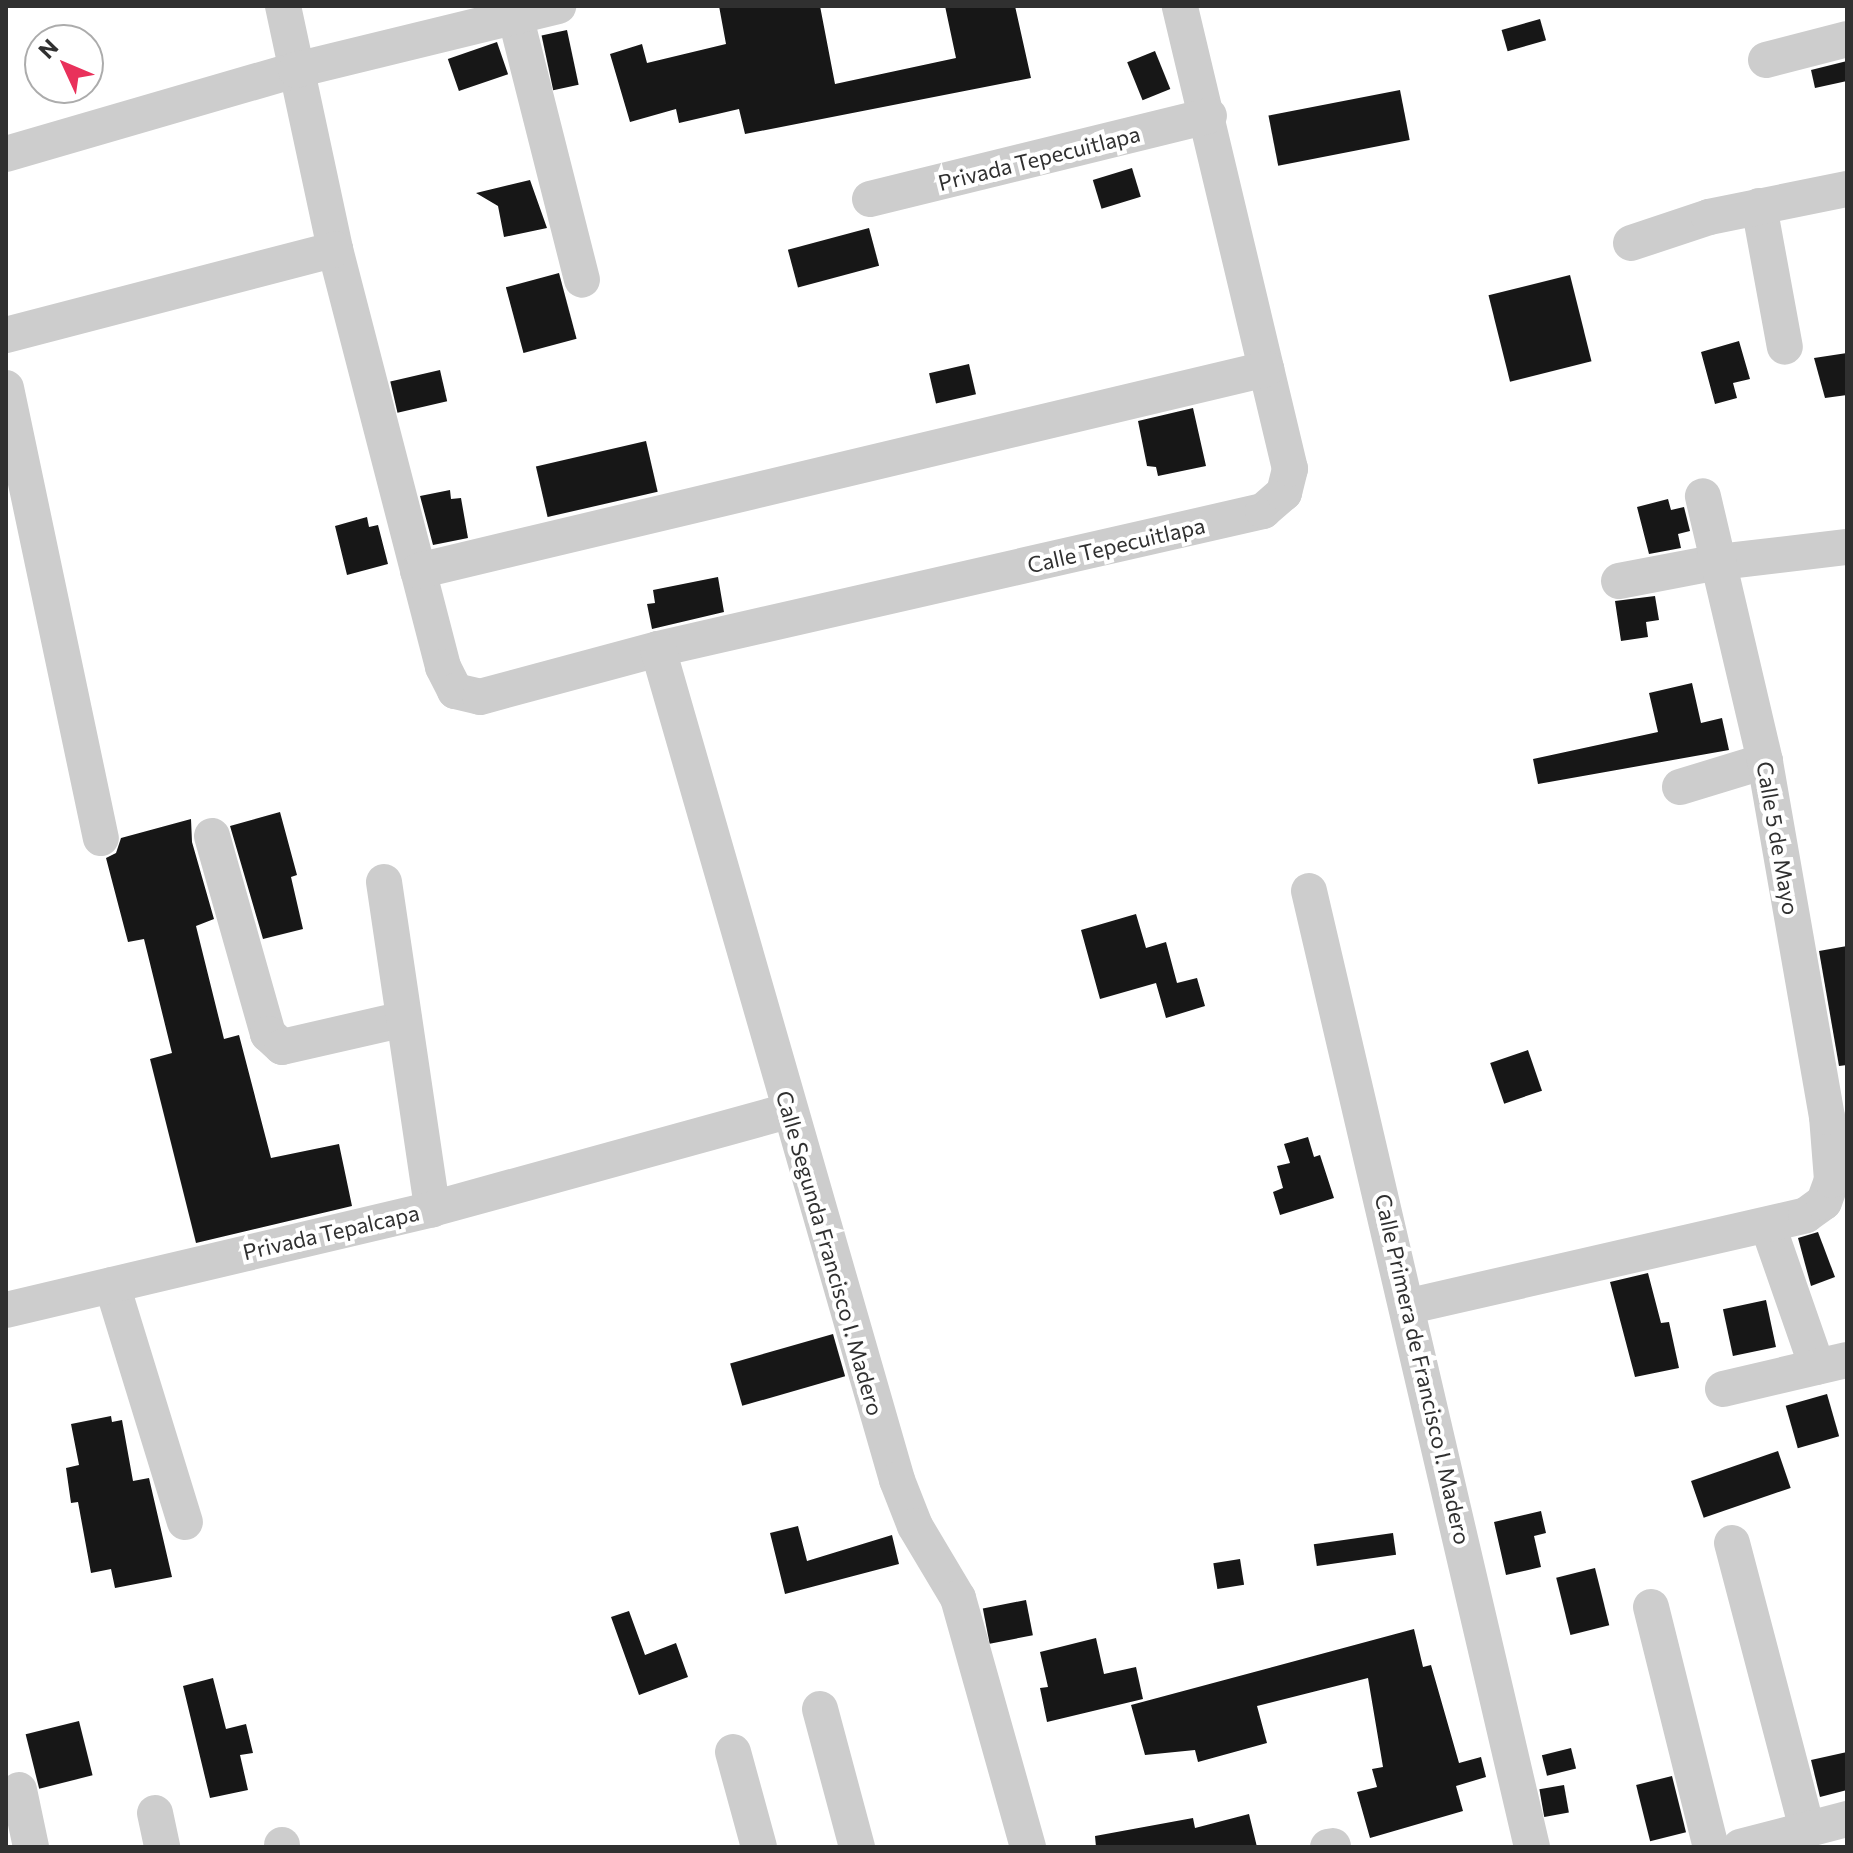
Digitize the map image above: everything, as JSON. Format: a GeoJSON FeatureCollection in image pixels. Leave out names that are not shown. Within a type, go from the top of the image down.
{"type":"FeatureCollection","features":[{"type":"Feature","properties":{"kind":"street"},"geometry":{"type":"LineString","coordinates":[[283,6],[335,249],[418,571],[1266,369]]}},
{"type":"Feature","properties":{"kind":"street"},"geometry":{"type":"LineString","coordinates":[[6,154],[296,70],[558,6]]}},
{"type":"Feature","properties":{"kind":"street","name":"Calle Tepecuitlapa"},"geometry":{"type":"LineString","coordinates":[[418,571],[443,667],[455,691],[480,697],[658,649],[1263,511],[1284,493],[1290,469],[1209,116],[1180,6]]}},
{"type":"Feature","properties":{"kind":"street"},"geometry":{"type":"LineString","coordinates":[[515,15],[582,280]]}},
{"type":"Feature","properties":{"kind":"street"},"geometry":{"type":"LineString","coordinates":[[1766,60],[1847,39]]}},
{"type":"Feature","properties":{"kind":"street","name":"Privada Tepecuitlapa"},"geometry":{"type":"LineString","coordinates":[[870,199],[1209,116]]}},
{"type":"Feature","properties":{"kind":"street"},"geometry":{"type":"LineString","coordinates":[[1631,243],[1759,206],[1847,189]]}},
{"type":"Feature","properties":{"kind":"street"},"geometry":{"type":"LineString","coordinates":[[1759,206],[1785,347]]}},
{"type":"Feature","properties":{"kind":"street"},"geometry":{"type":"LineString","coordinates":[[6,335],[335,249]]}},
{"type":"Feature","properties":{"kind":"street"},"geometry":{"type":"LineString","coordinates":[[6,388],[101,838]]}},
{"type":"Feature","properties":{"kind":"street","name":"Calle 5 de Mayo"},"geometry":{"type":"LineString","coordinates":[[1410,1306],[1806,1215],[1824,1202],[1832,1180],[1837,1115],[1765,761],[1703,496]]}},
{"type":"Feature","properties":{"kind":"street"},"geometry":{"type":"LineString","coordinates":[[1619,581],[1719,562],[1847,547]]}},
{"type":"Feature","properties":{"kind":"street","name":"Calle Segunda Francisco I. Madero"},"geometry":{"type":"LineString","coordinates":[[658,649],[788,1111],[897,1480],[915,1526],[958,1598],[1028,1847]]}},
{"type":"Feature","properties":{"kind":"street"},"geometry":{"type":"LineString","coordinates":[[1680,787],[1765,761]]}},
{"type":"Feature","properties":{"kind":"street"},"geometry":{"type":"LineString","coordinates":[[212,836],[268,1034],[282,1047],[404,1019]]}},
{"type":"Feature","properties":{"kind":"street"},"geometry":{"type":"LineString","coordinates":[[384,882],[432,1209]]}},
{"type":"Feature","properties":{"kind":"street","name":"Calle Primera de Francisco I. Madero"},"geometry":{"type":"LineString","coordinates":[[1309,891],[1410,1306],[1532,1847]]}},
{"type":"Feature","properties":{"kind":"street","name":"Privada Tepalcapa"},"geometry":{"type":"LineString","coordinates":[[6,1310],[112,1285],[142,1274],[432,1209],[788,1111]]}},
{"type":"Feature","properties":{"kind":"street"},"geometry":{"type":"LineString","coordinates":[[1723,1389],[1832,1364],[1768,1226]]}},
{"type":"Feature","properties":{"kind":"street"},"geometry":{"type":"LineString","coordinates":[[112,1285],[185,1522]]}},
{"type":"Feature","properties":{"kind":"street"},"geometry":{"type":"LineString","coordinates":[[1732,1543],[1807,1829]]}},
{"type":"Feature","properties":{"kind":"street"},"geometry":{"type":"LineString","coordinates":[[1651,1607],[1711,1847]]}},
{"type":"Feature","properties":{"kind":"street"},"geometry":{"type":"LineString","coordinates":[[820,1709],[857,1847]]}},
{"type":"Feature","properties":{"kind":"street"},"geometry":{"type":"LineString","coordinates":[[733,1752],[759,1847]]}},
{"type":"Feature","properties":{"kind":"street"},"geometry":{"type":"LineString","coordinates":[[19,1790],[31,1847]]}},
{"type":"Feature","properties":{"kind":"street"},"geometry":{"type":"LineString","coordinates":[[1740,1847],[1847,1819]]}},
{"type":"Feature","properties":{"kind":"building"},"geometry":{"type":"Polygon","coordinates":[[[719,6],[820,6],[835,84],[956,58],[945,6],[1015,6],[1031,78],[745,134],[739,109],[679,123],[676,109],[630,122],[610,54],[642,44],[647,63],[726,44],[719,6]]]}},
{"type":"Feature","properties":{"kind":"building"},"geometry":{"type":"Polygon","coordinates":[[[1540,19],[1546,40],[1508,51],[1502,30],[1540,19]]]}},
{"type":"Feature","properties":{"kind":"building"},"geometry":{"type":"Polygon","coordinates":[[[567,30],[579,85],[553,90],[542,35],[567,30]]]}},
{"type":"Feature","properties":{"kind":"building"},"geometry":{"type":"Polygon","coordinates":[[[497,42],[508,74],[459,91],[448,59],[497,42]]]}},
{"type":"Feature","properties":{"kind":"building"},"geometry":{"type":"Polygon","coordinates":[[[1155,51],[1170,89],[1143,100],[1127,62],[1155,51]]]}},
{"type":"Feature","properties":{"kind":"building"},"geometry":{"type":"Polygon","coordinates":[[[1847,61],[1847,81],[1815,88],[1811,70],[1847,61]]]}},
{"type":"Feature","properties":{"kind":"building"},"geometry":{"type":"Polygon","coordinates":[[[1400,90],[1410,140],[1278,166],[1268,116],[1400,90]]]}},
{"type":"Feature","properties":{"kind":"building"},"geometry":{"type":"Polygon","coordinates":[[[1132,168],[1141,197],[1102,209],[1093,180],[1132,168]]]}},
{"type":"Feature","properties":{"kind":"building"},"geometry":{"type":"Polygon","coordinates":[[[530,180],[547,228],[504,237],[498,206],[476,193],[530,180]]]}},
{"type":"Feature","properties":{"kind":"building"},"geometry":{"type":"Polygon","coordinates":[[[869,228],[879,266],[798,287],[788,250],[869,228]]]}},
{"type":"Feature","properties":{"kind":"building"},"geometry":{"type":"Polygon","coordinates":[[[559,273],[577,339],[523,353],[506,287],[559,273]]]}},
{"type":"Feature","properties":{"kind":"building"},"geometry":{"type":"Polygon","coordinates":[[[1570,275],[1592,361],[1510,382],[1488,295],[1570,275]]]}},
{"type":"Feature","properties":{"kind":"building"},"geometry":{"type":"Polygon","coordinates":[[[1739,341],[1750,379],[1733,383],[1737,398],[1715,404],[1701,352],[1739,341]]]}},
{"type":"Feature","properties":{"kind":"building"},"geometry":{"type":"Polygon","coordinates":[[[1847,353],[1847,395],[1825,398],[1814,358],[1847,353]]]}},
{"type":"Feature","properties":{"kind":"building"},"geometry":{"type":"Polygon","coordinates":[[[969,364],[976,394],[936,403],[929,373],[969,364]]]}},
{"type":"Feature","properties":{"kind":"building"},"geometry":{"type":"Polygon","coordinates":[[[440,370],[447,401],[398,413],[390,381],[440,370]]]}},
{"type":"Feature","properties":{"kind":"building"},"geometry":{"type":"Polygon","coordinates":[[[1193,408],[1206,466],[1158,476],[1156,467],[1147,466],[1138,421],[1193,408]]]}},
{"type":"Feature","properties":{"kind":"building"},"geometry":{"type":"Polygon","coordinates":[[[646,441],[658,492],[548,517],[536,466],[646,441]]]}},
{"type":"Feature","properties":{"kind":"building"},"geometry":{"type":"Polygon","coordinates":[[[450,490],[451,499],[461,498],[468,538],[433,545],[420,496],[450,490]]]}},
{"type":"Feature","properties":{"kind":"building"},"geometry":{"type":"Polygon","coordinates":[[[1668,499],[1671,510],[1684,507],[1690,531],[1678,534],[1681,548],[1649,554],[1637,507],[1668,499]]]}},
{"type":"Feature","properties":{"kind":"building"},"geometry":{"type":"Polygon","coordinates":[[[367,517],[369,527],[378,525],[388,564],[347,575],[335,526],[367,517]]]}},
{"type":"Feature","properties":{"kind":"building"},"geometry":{"type":"Polygon","coordinates":[[[718,577],[724,612],[652,629],[647,604],[655,603],[653,590],[718,577]]]}},
{"type":"Feature","properties":{"kind":"building"},"geometry":{"type":"Polygon","coordinates":[[[1655,596],[1659,620],[1646,622],[1648,637],[1621,641],[1615,601],[1655,596]]]}},
{"type":"Feature","properties":{"kind":"building"},"geometry":{"type":"Polygon","coordinates":[[[1692,683],[1701,723],[1722,718],[1729,750],[1538,784],[1533,759],[1658,732],[1649,693],[1692,683]]]}},
{"type":"Feature","properties":{"kind":"building"},"geometry":{"type":"Polygon","coordinates":[[[280,812],[297,875],[291,877],[303,929],[263,939],[230,826],[280,812]]]}},
{"type":"Feature","properties":{"kind":"building"},"geometry":{"type":"Polygon","coordinates":[[[191,819],[192,842],[214,919],[196,926],[224,1039],[239,1035],[271,1158],[339,1144],[352,1206],[196,1243],[150,1059],[172,1053],[144,939],[128,942],[106,858],[116,853],[121,838],[191,819]]]}},
{"type":"Feature","properties":{"kind":"building"},"geometry":{"type":"Polygon","coordinates":[[[1136,914],[1146,948],[1166,942],[1177,983],[1197,978],[1205,1006],[1166,1018],[1156,983],[1100,999],[1081,930],[1136,914]]]}},
{"type":"Feature","properties":{"kind":"building"},"geometry":{"type":"Polygon","coordinates":[[[1847,946],[1847,1065],[1839,1066],[1819,951],[1847,946]]]}},
{"type":"Feature","properties":{"kind":"building"},"geometry":{"type":"Polygon","coordinates":[[[1528,1050],[1542,1091],[1504,1104],[1490,1063],[1528,1050]]]}},
{"type":"Feature","properties":{"kind":"building"},"geometry":{"type":"Polygon","coordinates":[[[1308,1137],[1314,1157],[1320,1155],[1334,1198],[1280,1215],[1273,1192],[1283,1188],[1277,1166],[1290,1163],[1284,1144],[1308,1137]]]}},
{"type":"Feature","properties":{"kind":"building"},"geometry":{"type":"Polygon","coordinates":[[[1818,1232],[1835,1277],[1811,1286],[1798,1238],[1818,1232]]]}},
{"type":"Feature","properties":{"kind":"building"},"geometry":{"type":"Polygon","coordinates":[[[1648,1273],[1661,1323],[1669,1322],[1679,1368],[1635,1377],[1610,1282],[1648,1273]]]}},
{"type":"Feature","properties":{"kind":"building"},"geometry":{"type":"Polygon","coordinates":[[[1766,1300],[1776,1347],[1733,1356],[1723,1309],[1766,1300]]]}},
{"type":"Feature","properties":{"kind":"building"},"geometry":{"type":"Polygon","coordinates":[[[833,1334],[845,1376],[742,1406],[730,1363],[833,1334]]]}},
{"type":"Feature","properties":{"kind":"building"},"geometry":{"type":"Polygon","coordinates":[[[1827,1394],[1839,1436],[1798,1448],[1786,1406],[1827,1394]]]}},
{"type":"Feature","properties":{"kind":"building"},"geometry":{"type":"Polygon","coordinates":[[[111,1416],[112,1422],[122,1420],[133,1481],[149,1478],[172,1577],[115,1588],[111,1569],[91,1573],[78,1502],[71,1503],[66,1468],[79,1465],[71,1424],[111,1416]]]}},
{"type":"Feature","properties":{"kind":"building"},"geometry":{"type":"Polygon","coordinates":[[[1778,1451],[1791,1488],[1704,1518],[1691,1481],[1778,1451]]]}},
{"type":"Feature","properties":{"kind":"building"},"geometry":{"type":"Polygon","coordinates":[[[1541,1511],[1546,1533],[1534,1536],[1541,1567],[1506,1575],[1494,1522],[1541,1511]]]}},
{"type":"Feature","properties":{"kind":"building"},"geometry":{"type":"Polygon","coordinates":[[[798,1526],[807,1561],[892,1535],[899,1564],[785,1594],[770,1533],[798,1526]]]}},
{"type":"Feature","properties":{"kind":"building"},"geometry":{"type":"Polygon","coordinates":[[[1393,1533],[1396,1555],[1317,1566],[1314,1544],[1393,1533]]]}},
{"type":"Feature","properties":{"kind":"building"},"geometry":{"type":"Polygon","coordinates":[[[1240,1559],[1244,1585],[1217,1589],[1213,1563],[1240,1559]]]}},
{"type":"Feature","properties":{"kind":"building"},"geometry":{"type":"Polygon","coordinates":[[[1595,1568],[1609,1625],[1570,1635],[1556,1578],[1595,1568]]]}},
{"type":"Feature","properties":{"kind":"building"},"geometry":{"type":"Polygon","coordinates":[[[1026,1600],[1033,1635],[990,1644],[983,1608],[1026,1600]]]}},
{"type":"Feature","properties":{"kind":"building"},"geometry":{"type":"Polygon","coordinates":[[[629,1611],[645,1655],[676,1643],[688,1677],[639,1695],[611,1617],[629,1611]]]}},
{"type":"Feature","properties":{"kind":"building"},"geometry":{"type":"Polygon","coordinates":[[[1414,1629],[1423,1667],[1431,1665],[1459,1763],[1481,1757],[1486,1777],[1456,1786],[1463,1811],[1370,1838],[1357,1792],[1377,1787],[1372,1769],[1383,1767],[1368,1678],[1257,1706],[1267,1743],[1198,1762],[1195,1750],[1145,1755],[1131,1705],[1414,1629]]]}},
{"type":"Feature","properties":{"kind":"building"},"geometry":{"type":"Polygon","coordinates":[[[1096,1638],[1104,1674],[1136,1667],[1143,1699],[1047,1722],[1040,1688],[1048,1687],[1040,1652],[1096,1638]]]}},
{"type":"Feature","properties":{"kind":"building"},"geometry":{"type":"Polygon","coordinates":[[[213,1678],[226,1729],[246,1724],[253,1753],[240,1755],[248,1790],[210,1798],[183,1686],[213,1678]]]}},
{"type":"Feature","properties":{"kind":"building"},"geometry":{"type":"Polygon","coordinates":[[[79,1721],[93,1775],[39,1789],[26,1734],[79,1721]]]}},
{"type":"Feature","properties":{"kind":"building"},"geometry":{"type":"Polygon","coordinates":[[[1571,1748],[1576,1768],[1547,1776],[1542,1755],[1571,1748]]]}},
{"type":"Feature","properties":{"kind":"building"},"geometry":{"type":"Polygon","coordinates":[[[1847,1752],[1847,1790],[1820,1797],[1811,1760],[1847,1752]]]}},
{"type":"Feature","properties":{"kind":"building"},"geometry":{"type":"Polygon","coordinates":[[[1672,1776],[1686,1832],[1650,1841],[1636,1785],[1672,1776]]]}},
{"type":"Feature","properties":{"kind":"building"},"geometry":{"type":"Polygon","coordinates":[[[1564,1785],[1569,1813],[1544,1817],[1539,1789],[1564,1785]]]}},
{"type":"Feature","properties":{"kind":"building"},"geometry":{"type":"Polygon","coordinates":[[[1249,1814],[1257,1847],[1096,1847],[1095,1836],[1193,1818],[1195,1828],[1249,1814]]]}}]}
